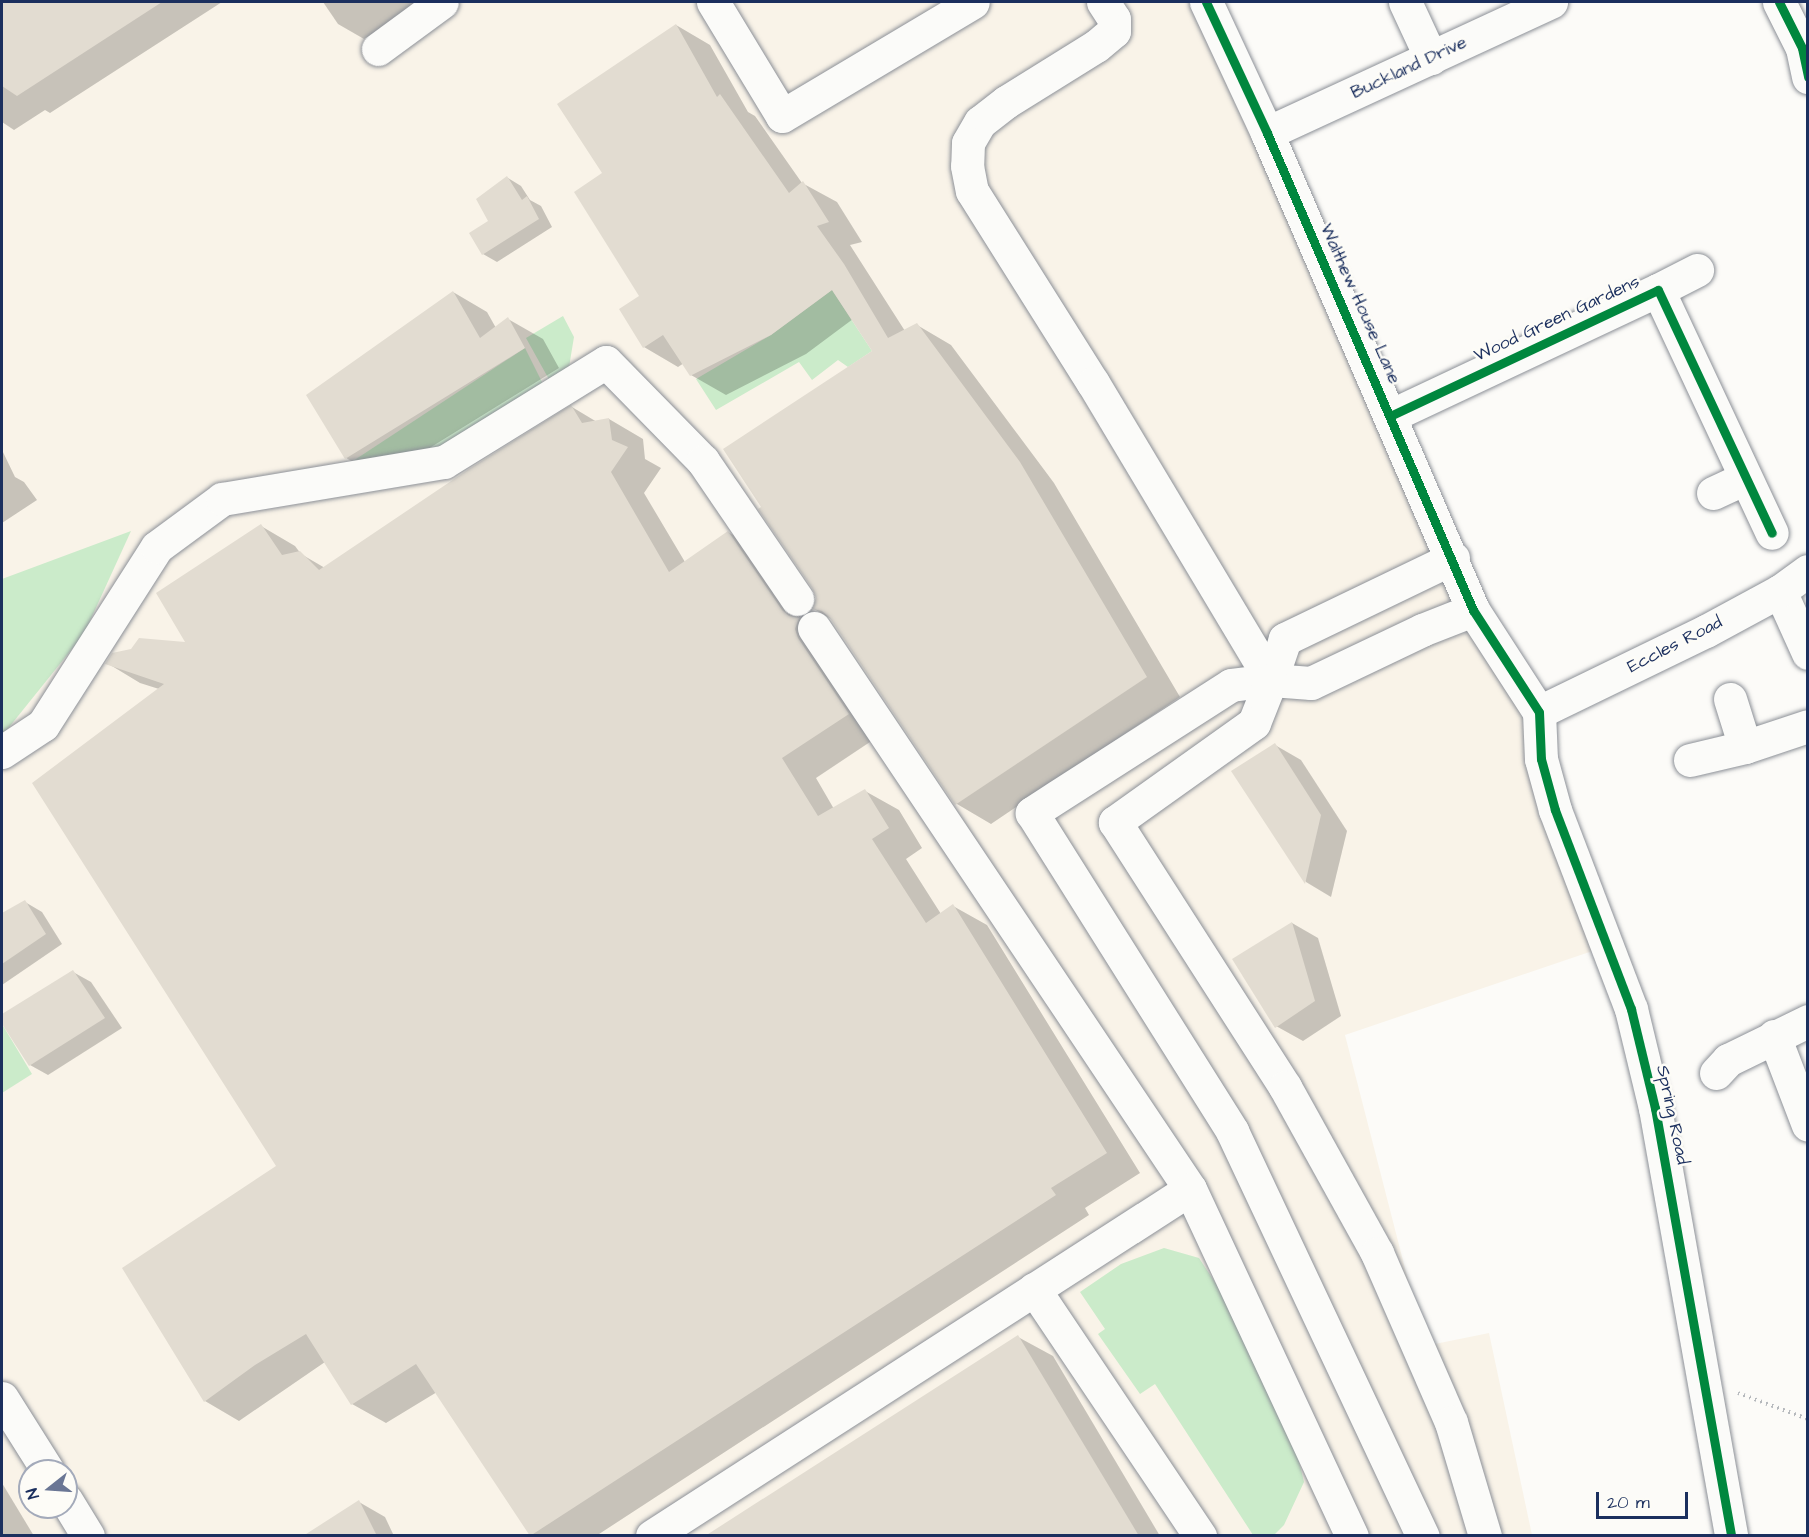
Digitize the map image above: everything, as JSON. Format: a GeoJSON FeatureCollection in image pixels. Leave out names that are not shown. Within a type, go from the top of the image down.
{"type":"FeatureCollection","features":[{"type":"Feature","properties":{"kind":"street"},"geometry":{"type":"LineString","coordinates":[[378,49],[442,2]]}},
{"type":"Feature","properties":{"kind":"street"},"geometry":{"type":"LineString","coordinates":[[713,2],[782,116],[973,2]]}},
{"type":"Feature","properties":{"kind":"street"},"geometry":{"type":"LineString","coordinates":[[1103,2],[1114,19],[1114,31],[1096,46],[1006,102],[980,122],[968,143],[967,166],[972,191],[1093,383],[1271,680]]}},
{"type":"Feature","properties":{"kind":"street","name":"Walthew House Lane"},"geometry":{"type":"LineString","coordinates":[[1206,2],[1267,133],[1453,558],[1473,610],[1539,712]]}},
{"type":"Feature","properties":{"kind":"street"},"geometry":{"type":"LineString","coordinates":[[1405,2],[1431,58]]}},
{"type":"Feature","properties":{"kind":"street","name":"Buckland Drive"},"geometry":{"type":"LineString","coordinates":[[1267,133],[1551,2]]}},
{"type":"Feature","properties":{"kind":"street"},"geometry":{"type":"LineString","coordinates":[[1779,2],[1806,57]]}},
{"type":"Feature","properties":{"kind":"street","name":"Wood Green Gardens"},"geometry":{"type":"LineString","coordinates":[[1390,416],[1697,270]]}},
{"type":"Feature","properties":{"kind":"street","name":"Wood Green Gardens"},"geometry":{"type":"LineString","coordinates":[[1658,290],[1772,533]]}},
{"type":"Feature","properties":{"kind":"street"},"geometry":{"type":"LineString","coordinates":[[2,752],[43,725],[157,547],[222,499],[444,462],[606,362],[703,461],[796,599]]}},
{"type":"Feature","properties":{"kind":"street"},"geometry":{"type":"LineString","coordinates":[[1713,493],[1745,478]]}},
{"type":"Feature","properties":{"kind":"street"},"geometry":{"type":"LineString","coordinates":[[1453,558],[1285,639],[1254,723],[1115,822],[1286,1087],[1377,1253],[1451,1422],[1485,1536]]}},
{"type":"Feature","properties":{"kind":"street","name":"Eccles Road"},"geometry":{"type":"LineString","coordinates":[[1539,712],[1706,631],[1780,591],[1808,571]]}},
{"type":"Feature","properties":{"kind":"street"},"geometry":{"type":"LineString","coordinates":[[1780,591],[1808,653]]}},
{"type":"Feature","properties":{"kind":"street"},"geometry":{"type":"LineString","coordinates":[[1424,1536],[1232,1131],[1032,813],[1231,685],[1271,680],[1311,683],[1422,630],[1473,610]]}},
{"type":"Feature","properties":{"kind":"street"},"geometry":{"type":"LineString","coordinates":[[814,628],[1190,1189],[1353,1536]]}},
{"type":"Feature","properties":{"kind":"street"},"geometry":{"type":"LineString","coordinates":[[1730,699],[1745,747]]}},
{"type":"Feature","properties":{"kind":"street","name":"Spring Road"},"geometry":{"type":"LineString","coordinates":[[1539,712],[1541,759],[1555,810],[1631,1009],[1655,1108],[1731,1536]]}},
{"type":"Feature","properties":{"kind":"street"},"geometry":{"type":"LineString","coordinates":[[1690,760],[1745,747],[1808,726]]}},
{"type":"Feature","properties":{"kind":"street"},"geometry":{"type":"LineString","coordinates":[[1716,1073],[1728,1060],[1808,1021]]}},
{"type":"Feature","properties":{"kind":"street"},"geometry":{"type":"LineString","coordinates":[[1774,1036],[1808,1125]]}},
{"type":"Feature","properties":{"kind":"street"},"geometry":{"type":"LineString","coordinates":[[652,1536],[1190,1189]]}},
{"type":"Feature","properties":{"kind":"street"},"geometry":{"type":"LineString","coordinates":[[1034,1289],[1200,1536]]}},
{"type":"Feature","properties":{"kind":"street"},"geometry":{"type":"LineString","coordinates":[[2,1398],[40,1459]]}},
{"type":"Feature","properties":{"kind":"street"},"geometry":{"type":"LineString","coordinates":[[78,1519],[88,1536]]}},
{"type":"Feature","properties":{"kind":"path"},"geometry":{"type":"LineString","coordinates":[[1705,1381],[1808,1419]]}},
{"type":"Feature","properties":{"kind":"shaded area"},"geometry":{"type":"Polygon","coordinates":[[[2,2],[1225,2],[1619,942],[1345,1035],[1425,1346],[1489,1333],[1532,1535],[2,1536],[2,2]]]}},
{"type":"Feature","properties":{"kind":"green space"},"geometry":{"type":"Polygon","coordinates":[[[832,290],[872,351],[848,367],[838,360],[812,380],[799,362],[716,410],[696,379],[771,335],[832,290]]]}},
{"type":"Feature","properties":{"kind":"green space"},"geometry":{"type":"Polygon","coordinates":[[[563,316],[574,337],[568,374],[551,383],[526,338],[563,316]]]}},
{"type":"Feature","properties":{"kind":"green space"},"geometry":{"type":"Polygon","coordinates":[[[525,348],[544,386],[440,449],[353,461],[525,348]]]}},
{"type":"Feature","properties":{"kind":"green space"},"geometry":{"type":"Polygon","coordinates":[[[131,531],[84,634],[2,736],[2,579],[131,531]]]}},
{"type":"Feature","properties":{"kind":"green space"},"geometry":{"type":"Polygon","coordinates":[[[2,1024],[32,1074],[2,1093],[2,1024]]]}},
{"type":"Feature","properties":{"kind":"green space"},"geometry":{"type":"Polygon","coordinates":[[[1164,1248],[1199,1258],[1224,1296],[1294,1441],[1304,1482],[1284,1525],[1274,1535],[1253,1535],[1155,1384],[1140,1394],[1098,1334],[1105,1329],[1080,1292],[1121,1264],[1164,1248]]]}},
{"type":"Feature","properties":{"kind":"building"},"geometry":{"type":"Polygon","coordinates":[[[2,2],[162,2],[17,96],[2,86],[2,2]]]}},
{"type":"Feature","properties":{"kind":"building"},"geometry":{"type":"Polygon","coordinates":[[[676,24],[717,97],[720,94],[789,193],[803,181],[829,222],[817,226],[844,264],[888,338],[917,323],[1020,462],[1147,677],[955,805],[830,618],[822,611],[812,609],[816,598],[812,588],[758,509],[761,507],[723,449],[872,351],[832,290],[771,335],[690,376],[663,335],[643,348],[619,309],[639,296],[574,192],[602,173],[557,104],[676,24]]]}},
{"type":"Feature","properties":{"kind":"building"},"geometry":{"type":"Polygon","coordinates":[[[507,176],[522,200],[527,196],[539,219],[482,255],[469,233],[488,221],[476,199],[507,176]]]}},
{"type":"Feature","properties":{"kind":"building"},"geometry":{"type":"Polygon","coordinates":[[[453,291],[480,338],[508,317],[525,348],[345,459],[306,395],[453,291]]]}},
{"type":"Feature","properties":{"kind":"building"},"geometry":{"type":"Polygon","coordinates":[[[571,405],[582,423],[609,418],[612,440],[628,447],[611,472],[669,572],[728,531],[782,610],[789,616],[799,618],[795,629],[798,638],[849,714],[782,758],[818,816],[865,789],[889,828],[872,839],[926,923],[953,904],[1107,1153],[1051,1188],[1056,1195],[530,1536],[416,1364],[351,1405],[306,1334],[255,1365],[204,1402],[122,1268],[276,1166],[32,783],[164,684],[105,664],[112,653],[131,649],[139,638],[185,642],[156,593],[261,524],[282,555],[300,551],[319,570],[469,469],[571,405]]]}},
{"type":"Feature","properties":{"kind":"building"},"geometry":{"type":"Polygon","coordinates":[[[1275,743],[1321,815],[1305,884],[1231,771],[1275,743]]]}},
{"type":"Feature","properties":{"kind":"building"},"geometry":{"type":"Polygon","coordinates":[[[25,900],[46,934],[2,964],[2,913],[25,900]]]}},
{"type":"Feature","properties":{"kind":"building"},"geometry":{"type":"Polygon","coordinates":[[[1292,922],[1315,1001],[1275,1028],[1232,959],[1292,922]]]}},
{"type":"Feature","properties":{"kind":"building"},"geometry":{"type":"Polygon","coordinates":[[[73,970],[105,1018],[29,1066],[2,1024],[2,1014],[73,970]]]}},
{"type":"Feature","properties":{"kind":"building"},"geometry":{"type":"Polygon","coordinates":[[[1018,1335],[1139,1536],[705,1536],[1018,1335]]]}},
{"type":"Feature","properties":{"kind":"building"},"geometry":{"type":"Polygon","coordinates":[[[359,1500],[377,1536],[303,1536],[359,1500]]]}},
{"type":"Feature","properties":{"kind":"cycle path"},"geometry":{"type":"LineString","coordinates":[[1206,2],[1267,133],[1473,610],[1539,712],[1541,759],[1555,810],[1631,1009],[1655,1108],[1731,1536]]}},
{"type":"Feature","properties":{"kind":"cycle path"},"geometry":{"type":"LineString","coordinates":[[1779,2],[1802,48],[1808,77]]}},
{"type":"Feature","properties":{"kind":"cycle path"},"geometry":{"type":"LineString","coordinates":[[1390,416],[1658,290],[1772,533]]}}]}
